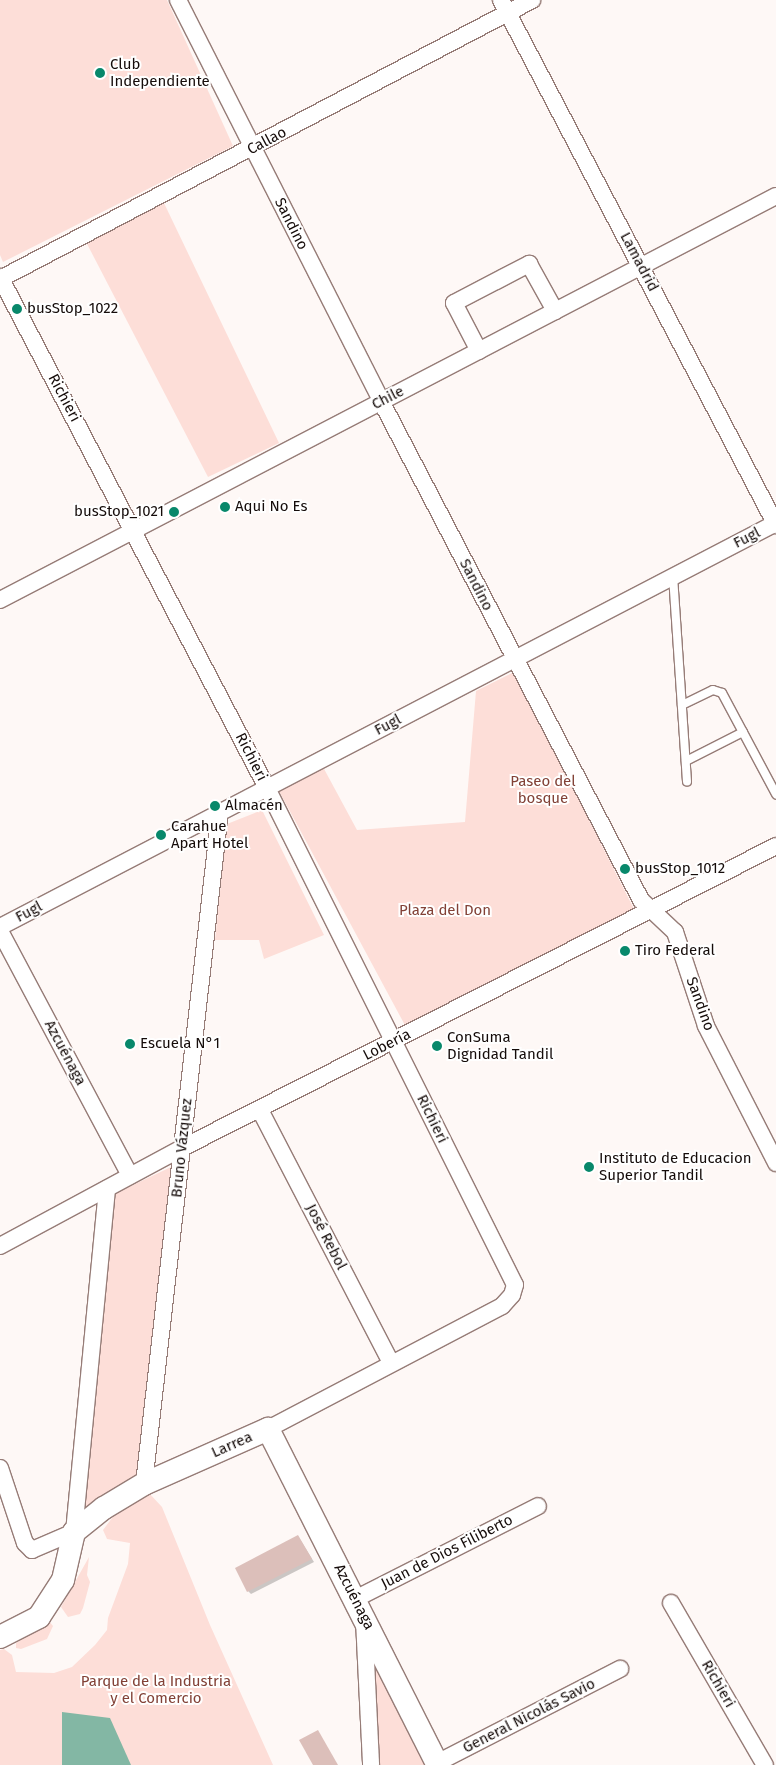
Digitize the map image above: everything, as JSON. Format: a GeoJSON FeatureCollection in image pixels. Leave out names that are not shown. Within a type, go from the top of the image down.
{"type":"FeatureCollection","features":[{"type":"Feature","properties":{"kind":"main road","name":"Larrea"},"geometry":{"type":"LineString","coordinates":[[74,1532],[104,1508],[144,1484],[268,1429]]}},
{"type":"Feature","properties":{"kind":"main road","name":"Azcuénaga"},"geometry":{"type":"LineString","coordinates":[[268,1429],[438,1764]]}},
{"type":"Feature","properties":{"kind":"main road"},"geometry":{"type":"LineString","coordinates":[[0,1637],[39,1617],[51,1602],[62,1580],[74,1532]]}},
{"type":"Feature","properties":{"kind":"street","name":"Sandino"},"geometry":{"type":"LineString","coordinates":[[178,0],[381,401],[641,900],[650,911],[668,922],[675,932],[706,1026],[776,1163]]}},
{"type":"Feature","properties":{"kind":"street","name":"Callao"},"geometry":{"type":"LineString","coordinates":[[0,278],[252,149],[505,6],[532,0]]}},
{"type":"Feature","properties":{"kind":"street","name":"Lamadrid"},"geometry":{"type":"LineString","coordinates":[[505,6],[776,524]]}},
{"type":"Feature","properties":{"kind":"street","name":"Chile"},"geometry":{"type":"LineString","coordinates":[[0,600],[135,532],[381,401],[776,196]]}},
{"type":"Feature","properties":{"kind":"street"},"geometry":{"type":"LineString","coordinates":[[479,351],[454,303],[529,264],[554,311]]}},
{"type":"Feature","properties":{"kind":"street","name":"Richieri"},"geometry":{"type":"LineString","coordinates":[[0,278],[135,532],[267,788],[515,1285],[512,1295]]}},
{"type":"Feature","properties":{"kind":"street","name":"Fugl"},"geometry":{"type":"LineString","coordinates":[[0,927],[776,524]]}},
{"type":"Feature","properties":{"kind":"street","name":"Bruno Vázquez"},"geometry":{"type":"LineString","coordinates":[[144,1484],[220,812]]}},
{"type":"Feature","properties":{"kind":"street","name":"Lobería"},"geometry":{"type":"LineString","coordinates":[[0,1246],[182,1148],[776,846]]}},
{"type":"Feature","properties":{"kind":"street","name":"Azcuénaga"},"geometry":{"type":"LineString","coordinates":[[0,931],[130,1176]]}},
{"type":"Feature","properties":{"kind":"street","name":"José Rebol"},"geometry":{"type":"LineString","coordinates":[[260,1110],[391,1363]]}},
{"type":"Feature","properties":{"kind":"street"},"geometry":{"type":"LineString","coordinates":[[0,1468],[25,1543],[32,1550],[74,1532],[108,1189]]}},
{"type":"Feature","properties":{"kind":"street","name":"Larrea"},"geometry":{"type":"LineString","coordinates":[[268,1429],[502,1306],[512,1295]]}},
{"type":"Feature","properties":{"kind":"street","name":"Juan de Dios Filiberto"},"geometry":{"type":"LineString","coordinates":[[360,1607],[538,1506]]}},
{"type":"Feature","properties":{"kind":"street","name":"Richieri"},"geometry":{"type":"LineString","coordinates":[[671,1603],[765,1765]]}},
{"type":"Feature","properties":{"kind":"street"},"geometry":{"type":"LineString","coordinates":[[360,1607],[371,1765]]}},
{"type":"Feature","properties":{"kind":"street","name":"General Nicolás Savio"},"geometry":{"type":"LineString","coordinates":[[438,1764],[620,1669]]}},
{"type":"Feature","properties":{"kind":"lane"},"geometry":{"type":"LineString","coordinates":[[673,576],[687,782]]}},
{"type":"Feature","properties":{"kind":"lane"},"geometry":{"type":"LineString","coordinates":[[682,705],[713,690],[722,693],[776,794]]}},
{"type":"Feature","properties":{"kind":"lane"},"geometry":{"type":"LineString","coordinates":[[686,760],[743,732]]}},
{"type":"Feature","properties":{"kind":"green space","name":"Club Independiente"},"geometry":{"type":"Polygon","coordinates":[[[0,0],[167,0],[233,146],[3,262],[0,255],[0,0]]]}},
{"type":"Feature","properties":{"kind":"green space"},"geometry":{"type":"Polygon","coordinates":[[[163,201],[279,443],[208,477],[85,240],[163,201]]]}},
{"type":"Feature","properties":{"kind":"green space","name":"Plaza del Don"},"geometry":{"type":"Polygon","coordinates":[[[514,672],[635,911],[407,1029],[279,791],[323,767],[357,830],[465,822],[476,691],[514,672]]]}},
{"type":"Feature","properties":{"kind":"green space"},"geometry":{"type":"Polygon","coordinates":[[[262,810],[324,935],[264,959],[259,940],[215,940],[227,824],[262,810]]]}},
{"type":"Feature","properties":{"kind":"green space"},"geometry":{"type":"Polygon","coordinates":[[[171,1167],[139,1481],[85,1508],[114,1194],[171,1167]]]}},
{"type":"Feature","properties":{"kind":"green space","name":"Parque de la Industria y el Comercio"},"geometry":{"type":"Polygon","coordinates":[[[148,1492],[162,1507],[210,1625],[273,1765],[0,1765],[0,1650],[4,1649],[12,1655],[16,1672],[54,1673],[72,1667],[95,1645],[107,1630],[108,1618],[128,1564],[130,1543],[107,1539],[103,1530],[115,1514],[148,1492]]]}},
{"type":"Feature","properties":{"kind":"green space"},"geometry":{"type":"Polygon","coordinates":[[[89,1557],[87,1575],[90,1582],[83,1608],[80,1614],[68,1617],[61,1607],[89,1557]]]}},
{"type":"Feature","properties":{"kind":"green space"},"geometry":{"type":"Polygon","coordinates":[[[49,1621],[53,1626],[47,1639],[21,1649],[16,1648],[16,1643],[49,1621]]]}},
{"type":"Feature","properties":{"kind":"green space"},"geometry":{"type":"Polygon","coordinates":[[[367,1642],[429,1765],[376,1765],[367,1642]]]}},
{"type":"Feature","properties":{"kind":"shaded area"},"geometry":{"type":"Polygon","coordinates":[[[62,1712],[110,1718],[131,1765],[62,1765],[62,1712]]]}},
{"type":"Feature","properties":{"kind":"building"},"geometry":{"type":"Polygon","coordinates":[[[298,1535],[312,1559],[247,1592],[235,1568],[298,1535]]]}},
{"type":"Feature","properties":{"kind":"building"},"geometry":{"type":"Polygon","coordinates":[[[318,1730],[338,1765],[313,1765],[299,1740],[318,1730]]]}},
{"type":"Feature","properties":{"kind":"place","name":"Club Independiente"},"geometry":{"type":"Point","coordinates":[100,73]}},
{"type":"Feature","properties":{"kind":"place","name":"busStop_1022"},"geometry":{"type":"Point","coordinates":[17,309]}},
{"type":"Feature","properties":{"kind":"place","name":"Aqui No Es"},"geometry":{"type":"Point","coordinates":[225,507]}},
{"type":"Feature","properties":{"kind":"place","name":"busStop_1021"},"geometry":{"type":"Point","coordinates":[174,512]}},
{"type":"Feature","properties":{"kind":"place","name":"Almacén"},"geometry":{"type":"Point","coordinates":[215,806]}},
{"type":"Feature","properties":{"kind":"place","name":"Carahue Apart Hotel"},"geometry":{"type":"Point","coordinates":[161,835]}},
{"type":"Feature","properties":{"kind":"place","name":"busStop_1012"},"geometry":{"type":"Point","coordinates":[625,869]}},
{"type":"Feature","properties":{"kind":"place","name":"Tiro Federal"},"geometry":{"type":"Point","coordinates":[625,951]}},
{"type":"Feature","properties":{"kind":"place","name":"Escuela N°1"},"geometry":{"type":"Point","coordinates":[130,1044]}},
{"type":"Feature","properties":{"kind":"place","name":"ConSuma Dignidad Tandil"},"geometry":{"type":"Point","coordinates":[437,1046]}},
{"type":"Feature","properties":{"kind":"place","name":"Instituto de Educacion Superior Tandil"},"geometry":{"type":"Point","coordinates":[589,1167]}},
{"type":"Feature","properties":{"kind":"park label","name":"Paseo del bosque"},"geometry":{"type":"Point","coordinates":[543,790]}}]}
